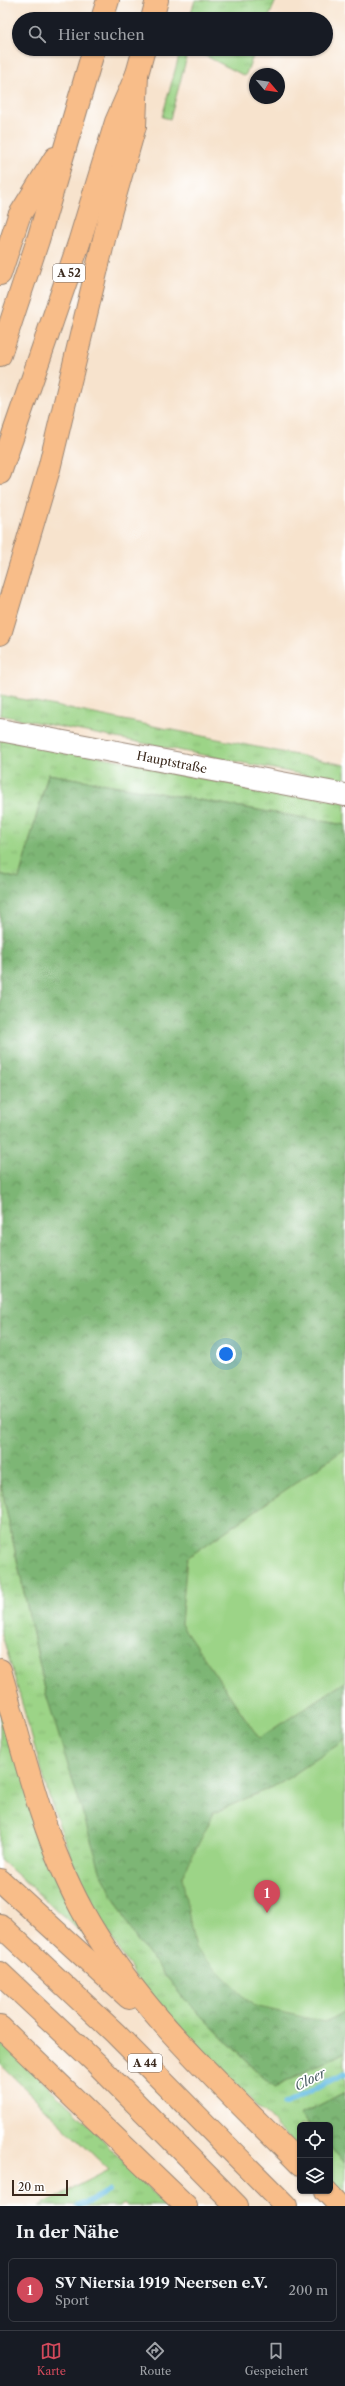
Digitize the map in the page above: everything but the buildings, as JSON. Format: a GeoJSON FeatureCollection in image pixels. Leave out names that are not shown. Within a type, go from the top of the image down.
{"type":"FeatureCollection","features":[{"type":"Feature","properties":{"kind":"highway"},"geometry":{"type":"LineString","coordinates":[[104,12],[108,0]]}},
{"type":"Feature","properties":{"kind":"highway"},"geometry":{"type":"LineString","coordinates":[[154,12],[157,0]]}},
{"type":"Feature","properties":{"kind":"highway"},"geometry":{"type":"LineString","coordinates":[[0,355],[71,132],[92,56]]}},
{"type":"Feature","properties":{"kind":"highway","name":"A 52"},"geometry":{"type":"LineString","coordinates":[[0,473],[62,294],[116,122],[137,74],[142,56]]}},
{"type":"Feature","properties":{"kind":"highway"},"geometry":{"type":"LineString","coordinates":[[0,634],[49,469],[111,210],[135,126],[137,74]]}},
{"type":"Feature","properties":{"kind":"highway"},"geometry":{"type":"LineString","coordinates":[[0,274],[19,216],[71,132]]}},
{"type":"Feature","properties":{"kind":"highway"},"geometry":{"type":"LineString","coordinates":[[0,1670],[48,1835],[82,1910],[124,1977],[189,2053]]}},
{"type":"Feature","properties":{"kind":"highway"},"geometry":{"type":"LineString","coordinates":[[0,1880],[189,2053],[297,2161]]}},
{"type":"Feature","properties":{"kind":"highway","name":"A 44"},"geometry":{"type":"LineString","coordinates":[[0,1925],[115,2033],[286,2206]]}},
{"type":"Feature","properties":{"kind":"highway","name":"A 44"},"geometry":{"type":"LineString","coordinates":[[0,1973],[96,2063],[237,2206]]}},
{"type":"Feature","properties":{"kind":"highway"},"geometry":{"type":"LineString","coordinates":[[0,2027],[186,2206]]}},
{"type":"Feature","properties":{"kind":"highway"},"geometry":{"type":"LineString","coordinates":[[329,2194],[340,2206]]}},
{"type":"Feature","properties":{"kind":"street","name":"Hauptstraße"},"geometry":{"type":"LineString","coordinates":[[0,730],[345,795]]}},
{"type":"Feature","properties":{"kind":"green space"},"geometry":{"type":"Polygon","coordinates":[[[195,0],[276,0],[271,12],[191,12],[195,0]]]}},
{"type":"Feature","properties":{"kind":"green space"},"geometry":{"type":"Polygon","coordinates":[[[179,56],[187,56],[170,119],[162,117],[179,56]]]}},
{"type":"Feature","properties":{"kind":"green space"},"geometry":{"type":"Polygon","coordinates":[[[206,56],[253,56],[245,76],[206,56]]]}},
{"type":"Feature","properties":{"kind":"green space"},"geometry":{"type":"Polygon","coordinates":[[[1,695],[345,765],[345,783],[0,715],[1,695]]]}},
{"type":"Feature","properties":{"kind":"green space"},"geometry":{"type":"Polygon","coordinates":[[[0,738],[345,802],[345,825],[48,774],[19,879],[0,874],[0,738]]]}},
{"type":"Feature","properties":{"kind":"green space"},"geometry":{"type":"Polygon","coordinates":[[[48,774],[345,825],[345,1449],[187,1558],[181,1624],[259,1738],[345,1682],[345,1740],[281,1783],[214,1813],[325,2022],[345,2011],[345,2052],[274,2088],[189,2004],[137,1941],[101,1873],[46,1694],[0,1481],[0,874],[19,879],[48,774]]]}},
{"type":"Feature","properties":{"kind":"green space"},"geometry":{"type":"Polygon","coordinates":[[[345,1449],[345,1682],[259,1738],[181,1624],[187,1558],[345,1449]]]}},
{"type":"Feature","properties":{"kind":"green space"},"geometry":{"type":"Polygon","coordinates":[[[0,1481],[46,1694],[137,1941],[189,2004],[274,2088],[345,2052],[345,2092],[300,2115],[306,2122],[297,2122],[297,2147],[144,1990],[101,1920],[73,1863],[51,1803],[0,1628],[0,1481]]]}},
{"type":"Feature","properties":{"kind":"green space"},"geometry":{"type":"Polygon","coordinates":[[[0,1709],[84,1935],[0,1859],[0,1709]]]}},
{"type":"Feature","properties":{"kind":"green space"},"geometry":{"type":"Polygon","coordinates":[[[345,1740],[345,2011],[325,2022],[254,2006],[195,1949],[182,1877],[214,1813],[281,1783],[345,1740]]]}},
{"type":"Feature","properties":{"kind":"green space"},"geometry":{"type":"Polygon","coordinates":[[[0,2041],[90,2126],[166,2206],[128,2206],[125,2203],[120,2206],[39,2206],[109,2170],[0,2064],[0,2041]]]}},
{"type":"Feature","properties":{"kind":"green space"},"geometry":{"type":"Polygon","coordinates":[[[345,2092],[345,2163],[333,2150],[333,2122],[306,2122],[300,2115],[345,2092]]]}},
{"type":"Feature","properties":{"kind":"green space"},"geometry":{"type":"Polygon","coordinates":[[[333,2150],[345,2163],[345,2196],[333,2184],[333,2150]]]}},
{"type":"Feature","properties":{"kind":"waterway","name":"Cloer"},"geometry":{"type":"LineString","coordinates":[[284,2104],[345,2073]]}},
{"type":"Feature","properties":{"kind":"waterway","name":"Cloer"},"geometry":{"type":"LineString","coordinates":[[79,2206],[109,2191]]}},
{"type":"Feature","properties":{"kind":"place","name":"SV Niersia 1919 Neersen e.V."},"geometry":{"type":"Point","coordinates":[267,1913]}}]}
